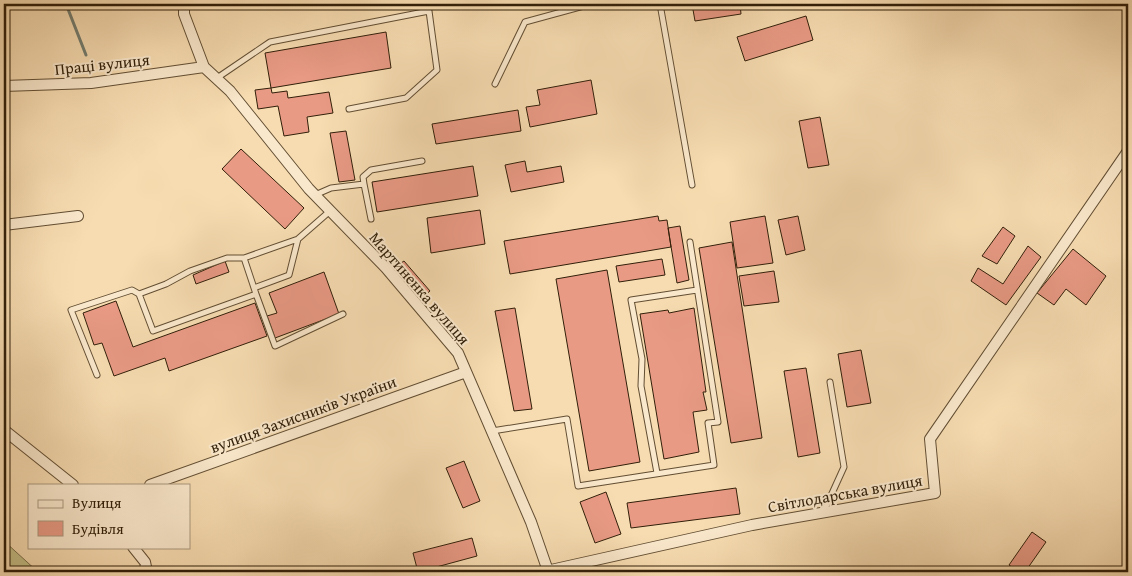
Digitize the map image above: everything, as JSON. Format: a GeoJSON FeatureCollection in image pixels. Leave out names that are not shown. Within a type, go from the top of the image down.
{"type":"FeatureCollection","features":[{"type":"Feature","properties":{"kind":"street"},"geometry":{"type":"LineString","coordinates":[[184,4],[184,14],[204,67]]}},
{"type":"Feature","properties":{"kind":"street","name":"Мартиненка вулиця"},"geometry":{"type":"LineString","coordinates":[[204,67],[230,91],[315,194],[386,268],[458,353],[531,522],[545,571]]}},
{"type":"Feature","properties":{"kind":"street","name":"Праці вулиця"},"geometry":{"type":"LineString","coordinates":[[4,86],[91,83],[204,67]]}},
{"type":"Feature","properties":{"kind":"street","name":"Світлодарська вулиця"},"geometry":{"type":"LineString","coordinates":[[545,571],[752,525],[935,493],[930,439],[1128,151]]}},
{"type":"Feature","properties":{"kind":"street"},"geometry":{"type":"LineString","coordinates":[[4,225],[78,216]]}},
{"type":"Feature","properties":{"kind":"street","name":"вулиця Захисників України"},"geometry":{"type":"LineString","coordinates":[[153,484],[466,372]]}},
{"type":"Feature","properties":{"kind":"street"},"geometry":{"type":"LineString","coordinates":[[4,430],[72,484]]}},
{"type":"Feature","properties":{"kind":"street"},"geometry":{"type":"LineString","coordinates":[[134,548],[145,562],[147,572]]}},
{"type":"Feature","properties":{"kind":"lane"},"geometry":{"type":"LineString","coordinates":[[495,84],[525,22],[591,4]]}},
{"type":"Feature","properties":{"kind":"lane"},"geometry":{"type":"LineString","coordinates":[[660,4],[692,185]]}},
{"type":"Feature","properties":{"kind":"lane"},"geometry":{"type":"LineString","coordinates":[[216,79],[270,42],[429,12],[437,70],[406,98],[349,109]]}},
{"type":"Feature","properties":{"kind":"lane"},"geometry":{"type":"LineString","coordinates":[[371,219],[363,177],[371,170],[422,161]]}},
{"type":"Feature","properties":{"kind":"lane"},"geometry":{"type":"LineString","coordinates":[[315,194],[331,188],[364,184]]}},
{"type":"Feature","properties":{"kind":"lane"},"geometry":{"type":"LineString","coordinates":[[139,294],[166,284],[190,271],[227,258],[244,258],[298,239],[330,210]]}},
{"type":"Feature","properties":{"kind":"lane"},"geometry":{"type":"LineString","coordinates":[[97,375],[71,310],[132,290],[139,294],[153,331],[255,291],[289,275],[298,239]]}},
{"type":"Feature","properties":{"kind":"lane"},"geometry":{"type":"LineString","coordinates":[[492,431],[567,419],[578,486],[714,464],[708,423],[718,422],[690,242]]}},
{"type":"Feature","properties":{"kind":"lane"},"geometry":{"type":"LineString","coordinates":[[244,258],[275,346],[343,314]]}},
{"type":"Feature","properties":{"kind":"lane"},"geometry":{"type":"LineString","coordinates":[[657,473],[641,386],[642,359],[631,300],[698,290]]}},
{"type":"Feature","properties":{"kind":"lane"},"geometry":{"type":"LineString","coordinates":[[823,512],[844,467],[830,382]]}},
{"type":"Feature","properties":{"kind":"shaded area"},"geometry":{"type":"Polygon","coordinates":[[[4,541],[38,572],[4,572],[4,541]]]}},
{"type":"Feature","properties":{"kind":"building"},"geometry":{"type":"Polygon","coordinates":[[[692,4],[740,4],[741,14],[695,21],[692,4]]]}},
{"type":"Feature","properties":{"kind":"building"},"geometry":{"type":"Polygon","coordinates":[[[806,16],[813,40],[745,61],[737,37],[806,16]]]}},
{"type":"Feature","properties":{"kind":"building"},"geometry":{"type":"Polygon","coordinates":[[[386,32],[391,68],[271,88],[265,53],[386,32]]]}},
{"type":"Feature","properties":{"kind":"building"},"geometry":{"type":"Polygon","coordinates":[[[591,80],[597,114],[530,127],[526,107],[540,105],[537,90],[591,80]]]}},
{"type":"Feature","properties":{"kind":"building"},"geometry":{"type":"Polygon","coordinates":[[[271,88],[272,93],[287,91],[288,98],[329,92],[333,113],[307,117],[309,132],[284,136],[278,106],[258,109],[255,90],[271,88]]]}},
{"type":"Feature","properties":{"kind":"building"},"geometry":{"type":"Polygon","coordinates":[[[518,110],[521,131],[436,144],[432,124],[518,110]]]}},
{"type":"Feature","properties":{"kind":"building"},"geometry":{"type":"Polygon","coordinates":[[[820,117],[829,165],[808,168],[799,121],[820,117]]]}},
{"type":"Feature","properties":{"kind":"building"},"geometry":{"type":"Polygon","coordinates":[[[346,131],[355,180],[339,182],[330,133],[346,131]]]}},
{"type":"Feature","properties":{"kind":"building"},"geometry":{"type":"Polygon","coordinates":[[[241,149],[304,208],[285,229],[222,169],[241,149]]]}},
{"type":"Feature","properties":{"kind":"building"},"geometry":{"type":"Polygon","coordinates":[[[525,161],[527,172],[561,166],[564,182],[511,192],[505,165],[525,161]]]}},
{"type":"Feature","properties":{"kind":"building"},"geometry":{"type":"Polygon","coordinates":[[[473,166],[478,196],[377,212],[372,182],[473,166]]]}},
{"type":"Feature","properties":{"kind":"building"},"geometry":{"type":"Polygon","coordinates":[[[480,210],[485,244],[431,253],[427,218],[480,210]]]}},
{"type":"Feature","properties":{"kind":"building"},"geometry":{"type":"Polygon","coordinates":[[[658,216],[659,221],[667,220],[671,247],[510,274],[504,241],[658,216]]]}},
{"type":"Feature","properties":{"kind":"building"},"geometry":{"type":"Polygon","coordinates":[[[765,216],[773,263],[737,268],[730,222],[765,216]]]}},
{"type":"Feature","properties":{"kind":"building"},"geometry":{"type":"Polygon","coordinates":[[[798,216],[805,250],[786,255],[778,220],[798,216]]]}},
{"type":"Feature","properties":{"kind":"building"},"geometry":{"type":"Polygon","coordinates":[[[680,226],[689,280],[677,283],[668,228],[680,226]]]}},
{"type":"Feature","properties":{"kind":"building"},"geometry":{"type":"Polygon","coordinates":[[[1003,227],[1015,236],[997,264],[982,256],[1003,227]]]}},
{"type":"Feature","properties":{"kind":"building"},"geometry":{"type":"Polygon","coordinates":[[[732,242],[762,438],[731,443],[699,248],[732,242]]]}},
{"type":"Feature","properties":{"kind":"building"},"geometry":{"type":"Polygon","coordinates":[[[1028,246],[1041,257],[1006,305],[971,281],[978,268],[1003,284],[1028,246]]]}},
{"type":"Feature","properties":{"kind":"building"},"geometry":{"type":"Polygon","coordinates":[[[1073,249],[1106,276],[1086,305],[1066,289],[1054,305],[1037,293],[1073,249]]]}},
{"type":"Feature","properties":{"kind":"building"},"geometry":{"type":"Polygon","coordinates":[[[662,259],[665,275],[619,282],[616,266],[662,259]]]}},
{"type":"Feature","properties":{"kind":"building"},"geometry":{"type":"Polygon","coordinates":[[[225,261],[229,272],[196,284],[193,275],[225,261]]]}},
{"type":"Feature","properties":{"kind":"building"},"geometry":{"type":"Polygon","coordinates":[[[404,261],[430,291],[424,296],[398,265],[404,261]]]}},
{"type":"Feature","properties":{"kind":"building"},"geometry":{"type":"Polygon","coordinates":[[[607,270],[640,462],[589,471],[556,279],[607,270]]]}},
{"type":"Feature","properties":{"kind":"building"},"geometry":{"type":"Polygon","coordinates":[[[774,271],[779,302],[744,306],[739,276],[774,271]]]}},
{"type":"Feature","properties":{"kind":"building"},"geometry":{"type":"Polygon","coordinates":[[[324,272],[339,314],[275,338],[267,316],[277,313],[269,293],[324,272]]]}},
{"type":"Feature","properties":{"kind":"building"},"geometry":{"type":"Polygon","coordinates":[[[116,301],[133,347],[255,303],[267,336],[169,371],[165,358],[114,376],[102,343],[94,345],[83,313],[116,301]]]}},
{"type":"Feature","properties":{"kind":"building"},"geometry":{"type":"Polygon","coordinates":[[[515,308],[532,409],[514,411],[495,311],[515,308]]]}},
{"type":"Feature","properties":{"kind":"building"},"geometry":{"type":"Polygon","coordinates":[[[694,308],[706,392],[703,392],[707,410],[693,412],[699,452],[664,459],[640,314],[668,310],[669,313],[694,308]]]}},
{"type":"Feature","properties":{"kind":"building"},"geometry":{"type":"Polygon","coordinates":[[[861,350],[871,403],[847,407],[838,354],[861,350]]]}},
{"type":"Feature","properties":{"kind":"building"},"geometry":{"type":"Polygon","coordinates":[[[806,368],[820,453],[798,457],[784,371],[806,368]]]}},
{"type":"Feature","properties":{"kind":"building"},"geometry":{"type":"Polygon","coordinates":[[[464,461],[480,501],[463,508],[446,468],[464,461]]]}},
{"type":"Feature","properties":{"kind":"building"},"geometry":{"type":"Polygon","coordinates":[[[736,488],[740,514],[631,528],[627,503],[736,488]]]}},
{"type":"Feature","properties":{"kind":"building"},"geometry":{"type":"Polygon","coordinates":[[[606,492],[621,534],[595,543],[580,502],[606,492]]]}},
{"type":"Feature","properties":{"kind":"building"},"geometry":{"type":"Polygon","coordinates":[[[1032,532],[1046,542],[1025,572],[1019,572],[1009,565],[1032,532]]]}},
{"type":"Feature","properties":{"kind":"building"},"geometry":{"type":"Polygon","coordinates":[[[472,538],[477,556],[418,572],[413,553],[472,538]]]}},
{"type":"Feature","properties":{"kind":"waterway"},"geometry":{"type":"LineString","coordinates":[[66,4],[86,55]]}}]}
